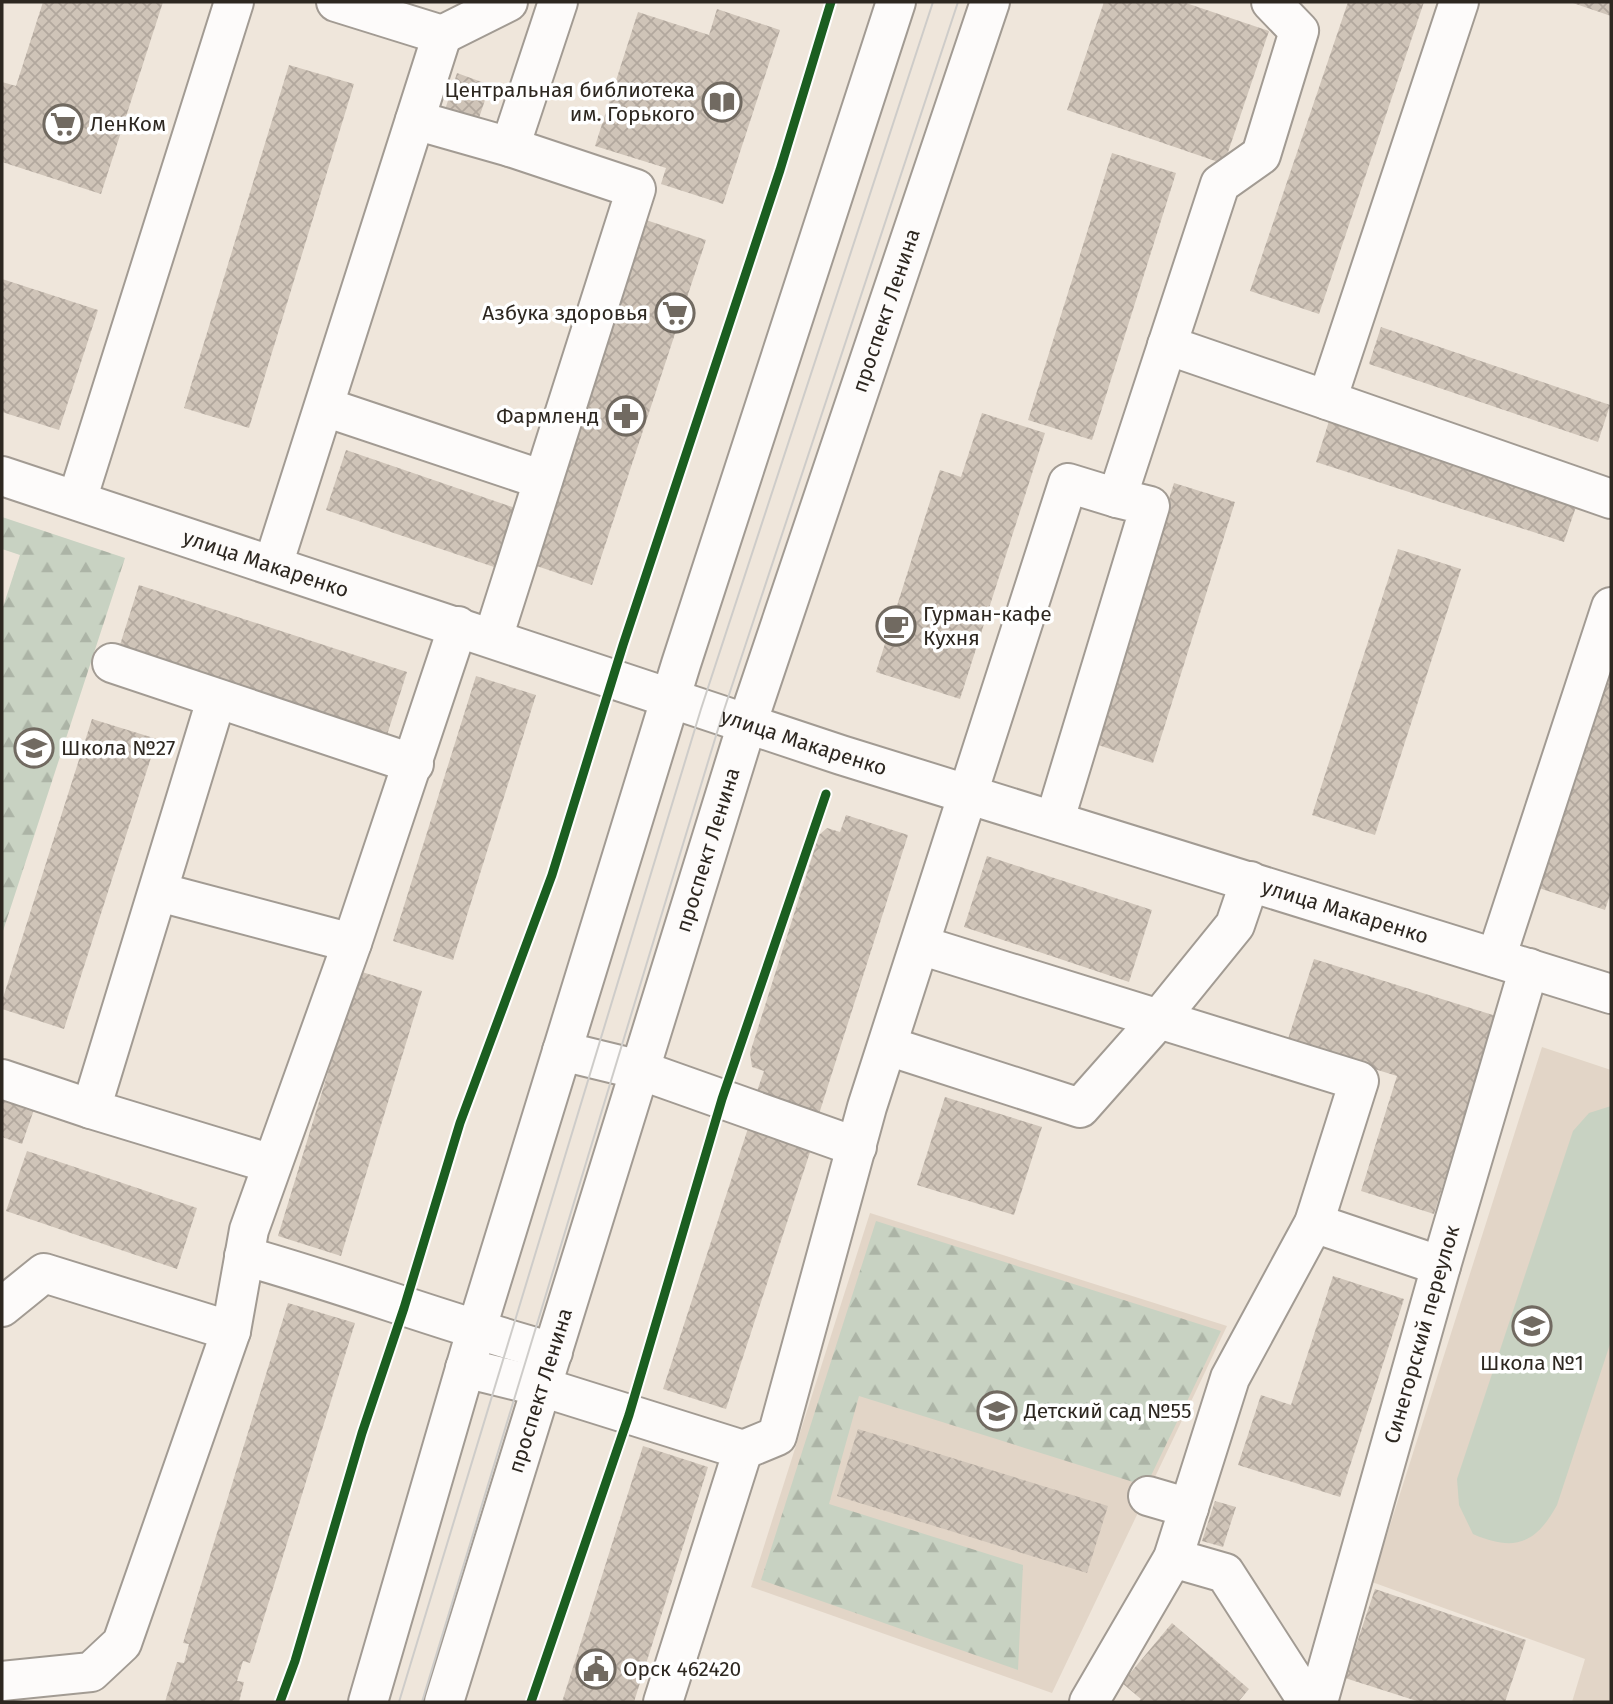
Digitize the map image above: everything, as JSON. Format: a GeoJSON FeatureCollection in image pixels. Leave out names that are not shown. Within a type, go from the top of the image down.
{"type":"FeatureCollection","features":[{"type":"Feature","properties":{"kind":"main road"},"geometry":{"type":"LineString","coordinates":[[77,500],[234,2]]}},
{"type":"Feature","properties":{"kind":"main road"},"geometry":{"type":"LineString","coordinates":[[336,2],[442,35],[508,2]]}},
{"type":"Feature","properties":{"kind":"main road"},"geometry":{"type":"LineString","coordinates":[[510,147],[558,2]]}},
{"type":"Feature","properties":{"kind":"main road"},"geometry":{"type":"LineString","coordinates":[[368,1702],[475,1331],[671,698],[896,2]]}},
{"type":"Feature","properties":{"kind":"main road","name":"проспект Ленина"},"geometry":{"type":"LineString","coordinates":[[444,1702],[747,724],[990,2]]}},
{"type":"Feature","properties":{"kind":"main road"},"geometry":{"type":"LineString","coordinates":[[1117,498],[1220,184],[1261,155],[1299,31],[1271,2]]}},
{"type":"Feature","properties":{"kind":"main road"},"geometry":{"type":"LineString","coordinates":[[1327,400],[1459,2]]}},
{"type":"Feature","properties":{"kind":"main road"},"geometry":{"type":"LineString","coordinates":[[273,565],[442,35]]}},
{"type":"Feature","properties":{"kind":"main road"},"geometry":{"type":"LineString","coordinates":[[2,1681],[92,1687],[122,1643],[231,1331],[249,1230],[272,1164],[414,764],[543,480],[636,189],[510,147],[415,120]]}},
{"type":"Feature","properties":{"kind":"main road"},"geometry":{"type":"LineString","coordinates":[[1167,345],[1611,499]]}},
{"type":"Feature","properties":{"kind":"main road"},"geometry":{"type":"LineString","coordinates":[[325,407],[543,480]]}},
{"type":"Feature","properties":{"kind":"main road","name":"улица Макаренко"},"geometry":{"type":"LineString","coordinates":[[2,476],[747,724],[1611,994]]}},
{"type":"Feature","properties":{"kind":"main road"},"geometry":{"type":"LineString","coordinates":[[244,1256],[301,1272],[475,1331],[548,1369],[743,1450],[777,1436],[867,1107],[1068,483],[1150,506],[1055,819]]}},
{"type":"Feature","properties":{"kind":"main road","name":"Синегорский переулок"},"geometry":{"type":"LineString","coordinates":[[1318,1702],[1441,1266],[1513,963],[1611,607]]}},
{"type":"Feature","properties":{"kind":"main road"},"geometry":{"type":"LineString","coordinates":[[112,663],[216,700],[414,764]]}},
{"type":"Feature","properties":{"kind":"main road"},"geometry":{"type":"LineString","coordinates":[[91,1110],[216,700]]}},
{"type":"Feature","properties":{"kind":"main road"},"geometry":{"type":"LineString","coordinates":[[888,1046],[1080,1108],[1158,1020],[1236,925],[1250,881]]}},
{"type":"Feature","properties":{"kind":"main road"},"geometry":{"type":"LineString","coordinates":[[159,892],[352,943]]}},
{"type":"Feature","properties":{"kind":"main road"},"geometry":{"type":"LineString","coordinates":[[920,945],[1359,1082],[1314,1223],[1230,1378],[1173,1558],[1089,1702]]}},
{"type":"Feature","properties":{"kind":"main road"},"geometry":{"type":"LineString","coordinates":[[562,1051],[640,1070],[857,1147]]}},
{"type":"Feature","properties":{"kind":"main road"},"geometry":{"type":"LineString","coordinates":[[2,1079],[91,1110],[272,1164]]}},
{"type":"Feature","properties":{"kind":"main road"},"geometry":{"type":"LineString","coordinates":[[1314,1223],[1441,1266]]}},
{"type":"Feature","properties":{"kind":"main road"},"geometry":{"type":"LineString","coordinates":[[2,1307],[44,1273],[231,1331]]}},
{"type":"Feature","properties":{"kind":"main road"},"geometry":{"type":"LineString","coordinates":[[465,1367],[548,1369]]}},
{"type":"Feature","properties":{"kind":"main road"},"geometry":{"type":"LineString","coordinates":[[663,1702],[743,1450]]}},
{"type":"Feature","properties":{"kind":"main road"},"geometry":{"type":"LineString","coordinates":[[1148,1496],[1189,1508]]}},
{"type":"Feature","properties":{"kind":"main road"},"geometry":{"type":"LineString","coordinates":[[1173,1558],[1225,1573],[1308,1702]]}},
{"type":"Feature","properties":{"kind":"shaded area","name":"Школа №1"},"geometry":{"type":"Polygon","coordinates":[[[1542,1047],[1611,1070],[1611,1702],[1572,1702],[1585,1659],[1372,1582],[1542,1047]]]}},
{"type":"Feature","properties":{"kind":"shaded area","name":"Детский сад №55"},"geometry":{"type":"Polygon","coordinates":[[[870,1213],[1227,1326],[1052,1693],[751,1587],[870,1213]]]}},
{"type":"Feature","properties":{"kind":"green space","name":"Школа №27"},"geometry":{"type":"Polygon","coordinates":[[[2,517],[125,558],[2,934],[2,610],[20,555],[2,549],[2,517]]]}},
{"type":"Feature","properties":{"kind":"green space"},"geometry":{"type":"Polygon","coordinates":[[[1611,1106],[1611,1341],[1557,1505],[1549,1518],[1541,1529],[1522,1541],[1500,1543],[1488,1540],[1473,1534],[1459,1505],[1457,1479],[1573,1131],[1589,1113],[1611,1106]]]}},
{"type":"Feature","properties":{"kind":"green space","name":"Детский сад №55"},"geometry":{"type":"Polygon","coordinates":[[[876,1221],[1221,1331],[1146,1486],[859,1396],[829,1504],[1023,1565],[1018,1670],[761,1580],[876,1221]]]}},
{"type":"Feature","properties":{"kind":"building","name":"ЛенКом"},"geometry":{"type":"Polygon","coordinates":[[[43,2],[163,2],[101,194],[2,162],[2,82],[16,86],[43,2]]]}},
{"type":"Feature","properties":{"kind":"building"},"geometry":{"type":"Polygon","coordinates":[[[1104,2],[1183,2],[1269,31],[1224,164],[1067,110],[1104,2]]]}},
{"type":"Feature","properties":{"kind":"building"},"geometry":{"type":"Polygon","coordinates":[[[1348,2],[1424,2],[1319,314],[1250,291],[1348,2]]]}},
{"type":"Feature","properties":{"kind":"building"},"geometry":{"type":"Polygon","coordinates":[[[1570,2],[1611,2],[1611,16],[1570,2]]]}},
{"type":"Feature","properties":{"kind":"building"},"geometry":{"type":"Polygon","coordinates":[[[717,9],[780,30],[723,204],[661,184],[666,168],[595,146],[638,12],[709,35],[717,9]]]}},
{"type":"Feature","properties":{"kind":"building"},"geometry":{"type":"Polygon","coordinates":[[[289,65],[354,84],[249,428],[184,408],[289,65]]]}},
{"type":"Feature","properties":{"kind":"building"},"geometry":{"type":"Polygon","coordinates":[[[457,73],[490,85],[475,130],[442,119],[457,73]]]}},
{"type":"Feature","properties":{"kind":"building"},"geometry":{"type":"Polygon","coordinates":[[[1112,153],[1176,173],[1092,440],[1028,420],[1112,153]]]}},
{"type":"Feature","properties":{"kind":"building"},"geometry":{"type":"Polygon","coordinates":[[[646,220],[706,240],[592,585],[531,564],[646,220]]]}},
{"type":"Feature","properties":{"kind":"building"},"geometry":{"type":"Polygon","coordinates":[[[2,279],[98,310],[59,430],[2,412],[2,279]]]}},
{"type":"Feature","properties":{"kind":"building"},"geometry":{"type":"Polygon","coordinates":[[[1381,327],[1610,405],[1598,442],[1369,364],[1381,327]]]}},
{"type":"Feature","properties":{"kind":"building"},"geometry":{"type":"Polygon","coordinates":[[[982,413],[1045,433],[960,699],[876,672],[940,470],[961,477],[982,413]]]}},
{"type":"Feature","properties":{"kind":"building"},"geometry":{"type":"Polygon","coordinates":[[[1329,421],[1578,501],[1564,542],[1316,462],[1329,421]]]}},
{"type":"Feature","properties":{"kind":"building"},"geometry":{"type":"Polygon","coordinates":[[[346,450],[518,509],[497,568],[326,510],[346,450]]]}},
{"type":"Feature","properties":{"kind":"building"},"geometry":{"type":"Polygon","coordinates":[[[1174,483],[1235,502],[1153,763],[1092,743],[1174,483]]]}},
{"type":"Feature","properties":{"kind":"building"},"geometry":{"type":"Polygon","coordinates":[[[1398,549],[1461,569],[1375,835],[1312,815],[1398,549]]]}},
{"type":"Feature","properties":{"kind":"building"},"geometry":{"type":"Polygon","coordinates":[[[139,585],[407,672],[387,735],[119,648],[139,585]]]}},
{"type":"Feature","properties":{"kind":"building"},"geometry":{"type":"Polygon","coordinates":[[[1611,667],[1611,892],[1605,910],[1539,888],[1611,667]]]}},
{"type":"Feature","properties":{"kind":"building"},"geometry":{"type":"Polygon","coordinates":[[[476,676],[536,695],[453,960],[393,941],[476,676]]]}},
{"type":"Feature","properties":{"kind":"building"},"geometry":{"type":"Polygon","coordinates":[[[92,719],[157,739],[64,1029],[2,1009],[2,1001],[92,719]]]}},
{"type":"Feature","properties":{"kind":"building"},"geometry":{"type":"Polygon","coordinates":[[[846,815],[908,835],[819,1114],[756,1094],[764,1071],[752,1067],[750,1053],[819,835],[827,828],[840,832],[846,815]]]}},
{"type":"Feature","properties":{"kind":"building"},"geometry":{"type":"Polygon","coordinates":[[[987,856],[1152,910],[1129,982],[964,927],[987,856]]]}},
{"type":"Feature","properties":{"kind":"building"},"geometry":{"type":"Polygon","coordinates":[[[1314,959],[1496,1016],[1434,1214],[1361,1191],[1397,1076],[1287,1042],[1314,959]]]}},
{"type":"Feature","properties":{"kind":"building"},"geometry":{"type":"Polygon","coordinates":[[[359,971],[422,991],[341,1256],[278,1236],[359,971]]]}},
{"type":"Feature","properties":{"kind":"building"},"geometry":{"type":"Polygon","coordinates":[[[2,1091],[37,1101],[22,1144],[2,1137],[2,1091]]]}},
{"type":"Feature","properties":{"kind":"building"},"geometry":{"type":"Polygon","coordinates":[[[945,1097],[1042,1127],[1014,1215],[917,1185],[945,1097]]]}},
{"type":"Feature","properties":{"kind":"building"},"geometry":{"type":"Polygon","coordinates":[[[751,1119],[814,1140],[726,1409],[663,1389],[751,1119]]]}},
{"type":"Feature","properties":{"kind":"building"},"geometry":{"type":"Polygon","coordinates":[[[27,1151],[197,1208],[177,1269],[6,1211],[27,1151]]]}},
{"type":"Feature","properties":{"kind":"building"},"geometry":{"type":"Polygon","coordinates":[[[1333,1276],[1404,1299],[1340,1497],[1238,1465],[1261,1395],[1291,1405],[1333,1276]]]}},
{"type":"Feature","properties":{"kind":"building"},"geometry":{"type":"Polygon","coordinates":[[[288,1303],[355,1323],[250,1663],[243,1661],[237,1681],[244,1682],[239,1702],[165,1702],[177,1662],[184,1663],[189,1644],[183,1643],[288,1303]]]}},
{"type":"Feature","properties":{"kind":"building"},"geometry":{"type":"Polygon","coordinates":[[[858,1429],[1108,1506],[1087,1573],[837,1496],[858,1429]]]}},
{"type":"Feature","properties":{"kind":"building"},"geometry":{"type":"Polygon","coordinates":[[[643,1446],[708,1467],[634,1702],[562,1702],[643,1446]]]}},
{"type":"Feature","properties":{"kind":"building"},"geometry":{"type":"Polygon","coordinates":[[[1215,1501],[1236,1507],[1223,1547],[1202,1541],[1215,1501]]]}},
{"type":"Feature","properties":{"kind":"building"},"geometry":{"type":"Polygon","coordinates":[[[1375,1589],[1526,1640],[1505,1702],[1420,1702],[1345,1678],[1375,1589]]]}},
{"type":"Feature","properties":{"kind":"building"},"geometry":{"type":"Polygon","coordinates":[[[1172,1623],[1249,1689],[1238,1702],[1138,1702],[1141,1699],[1122,1683],[1172,1623]]]}},
{"type":"Feature","properties":{"kind":"tram line"},"geometry":{"type":"LineString","coordinates":[[399,1702],[701,709],[933,2]]}},
{"type":"Feature","properties":{"kind":"tram line"},"geometry":{"type":"LineString","coordinates":[[422,1702],[722,716],[958,2]]}},
{"type":"Feature","properties":{"kind":"cycle path"},"geometry":{"type":"LineString","coordinates":[[280,1702],[295,1661],[362,1433],[404,1308],[460,1123],[552,875],[623,645],[780,170],[831,2]]}},
{"type":"Feature","properties":{"kind":"cycle path"},"geometry":{"type":"LineString","coordinates":[[531,1702],[629,1415],[722,1099],[826,794]]}},
{"type":"Feature","properties":{"kind":"place","name":"Центральная библиотека им. Горького"},"geometry":{"type":"Point","coordinates":[722,102]}},
{"type":"Feature","properties":{"kind":"place","name":"ЛенКом"},"geometry":{"type":"Point","coordinates":[63,124]}},
{"type":"Feature","properties":{"kind":"place","name":"Азбука здоровья"},"geometry":{"type":"Point","coordinates":[675,313]}},
{"type":"Feature","properties":{"kind":"place","name":"Фармленд"},"geometry":{"type":"Point","coordinates":[626,416]}},
{"type":"Feature","properties":{"kind":"place","name":"Гурман-кафе Кухня"},"geometry":{"type":"Point","coordinates":[896,626]}},
{"type":"Feature","properties":{"kind":"place","name":"Школа №27"},"geometry":{"type":"Point","coordinates":[34,748]}},
{"type":"Feature","properties":{"kind":"place","name":"Школа №1"},"geometry":{"type":"Point","coordinates":[1532,1326]}},
{"type":"Feature","properties":{"kind":"place","name":"Детский сад №55"},"geometry":{"type":"Point","coordinates":[997,1411]}},
{"type":"Feature","properties":{"kind":"place","name":"Орск 462420"},"geometry":{"type":"Point","coordinates":[596,1669]}}]}
